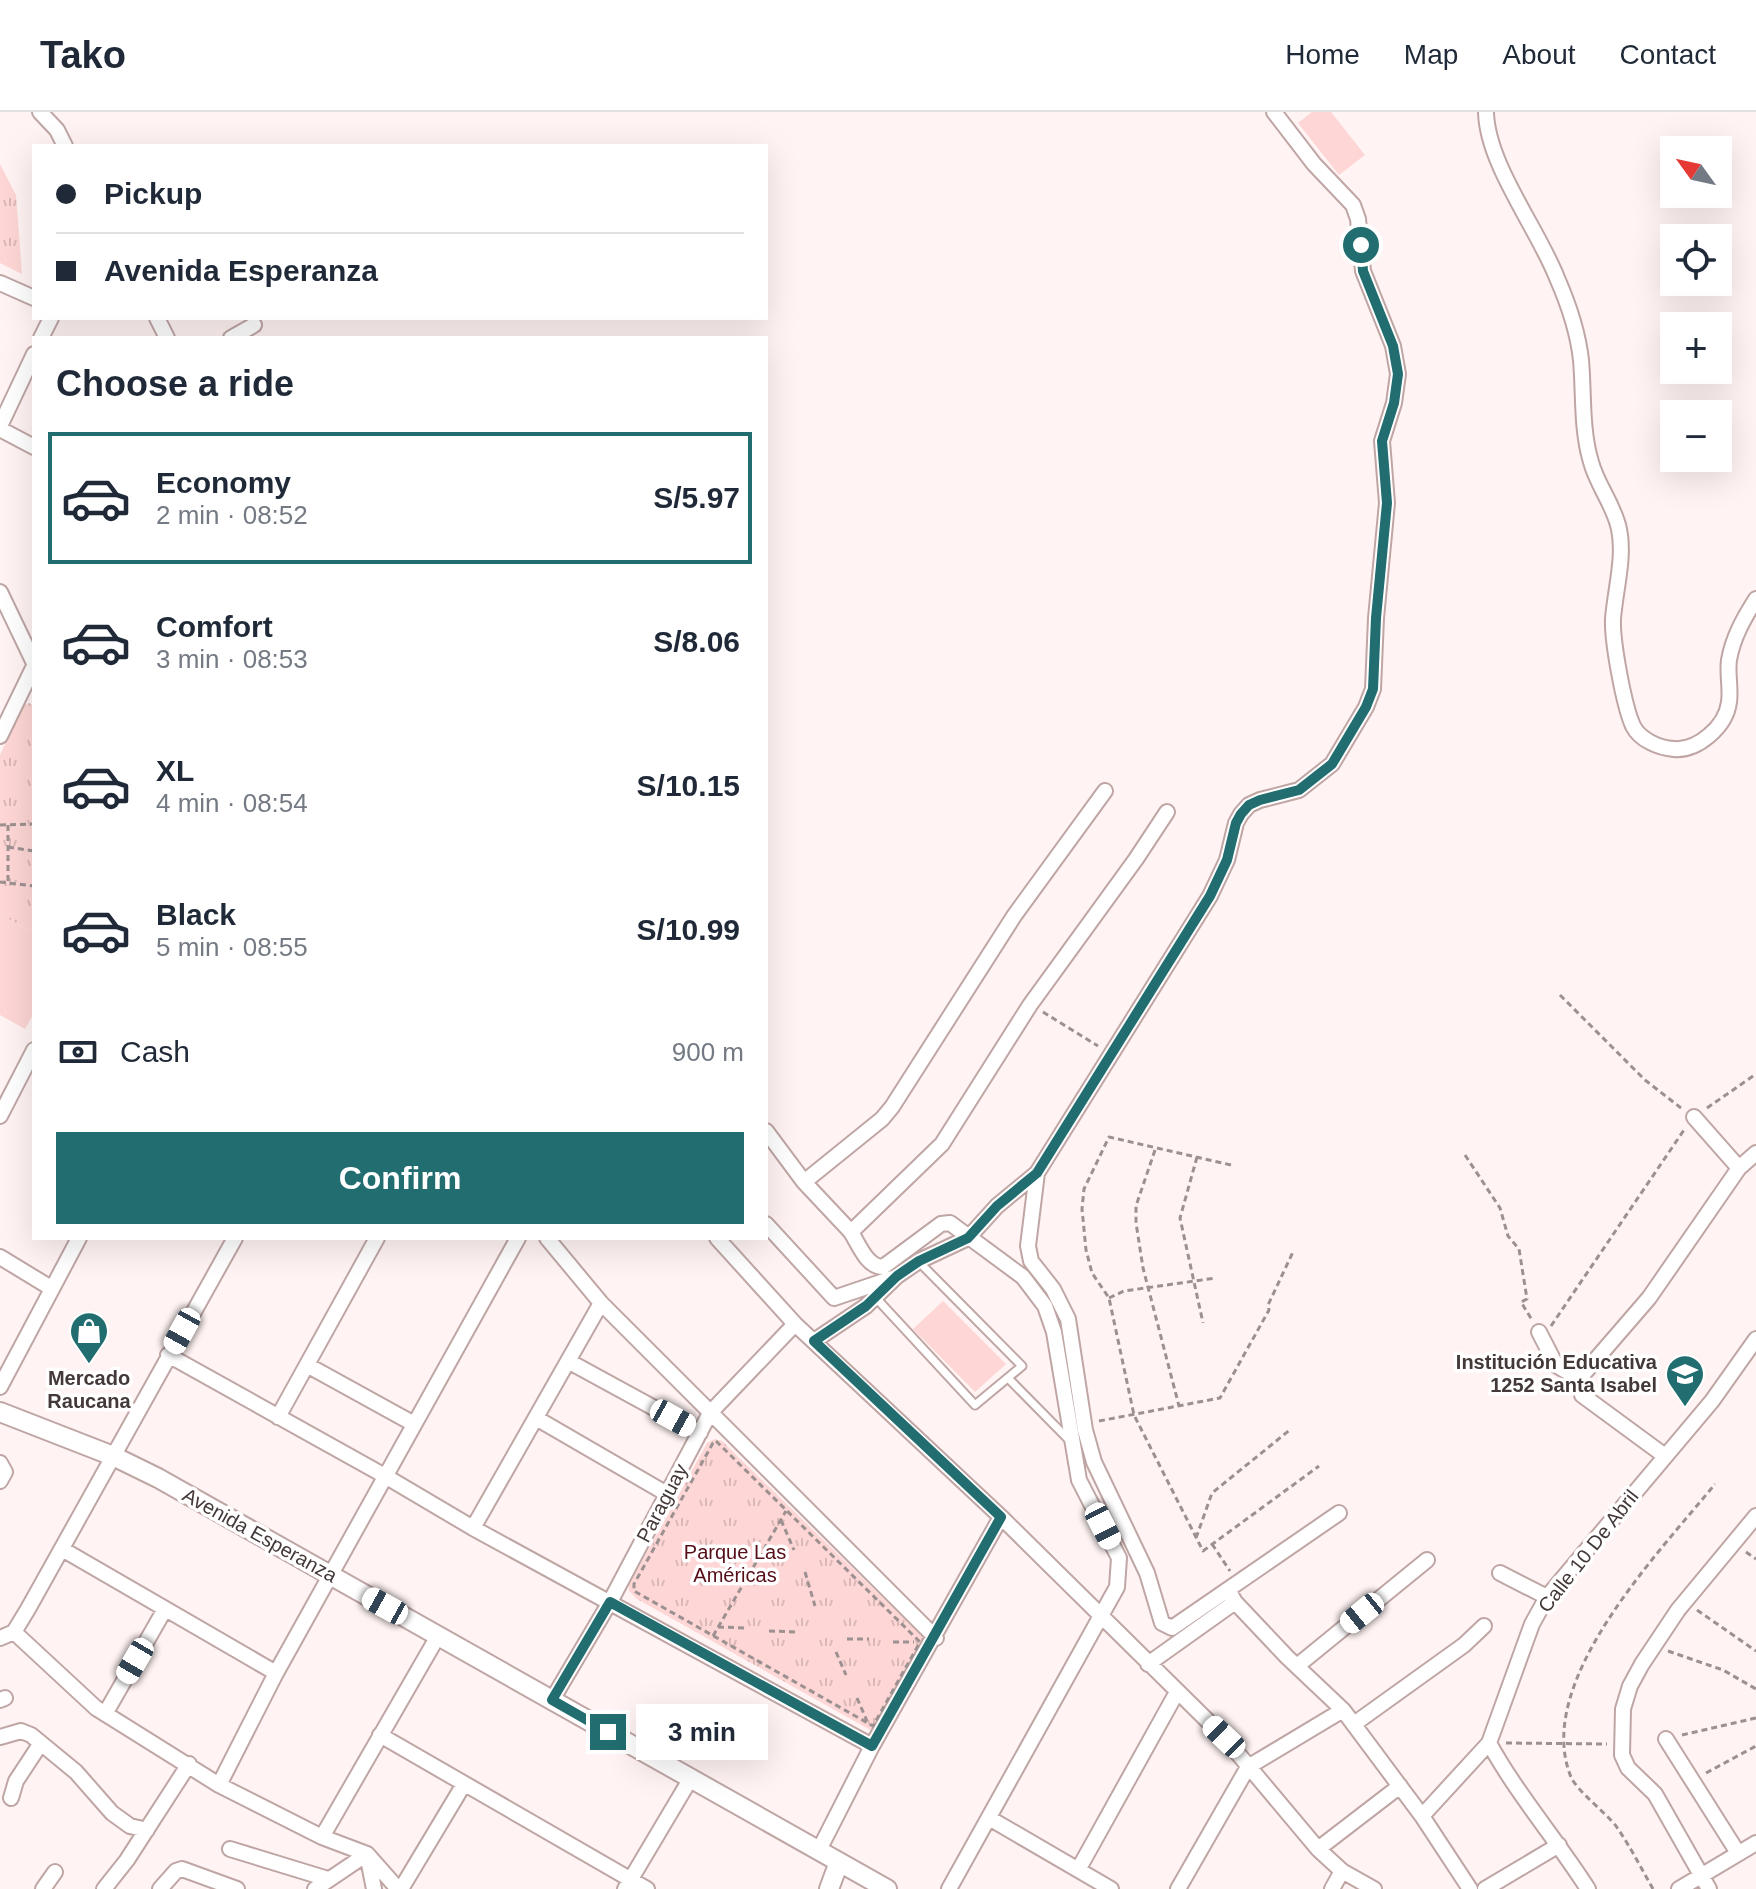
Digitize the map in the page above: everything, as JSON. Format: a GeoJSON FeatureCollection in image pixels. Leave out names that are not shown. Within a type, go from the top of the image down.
{"type":"FeatureCollection","features":[{"type":"Feature","properties":{"kind":"street"},"geometry":{"type":"LineString","coordinates":[[40,112],[57,130],[64,144]]}},
{"type":"Feature","properties":{"kind":"street"},"geometry":{"type":"LineString","coordinates":[[814,1341],[876,1298],[897,1276],[919,1261],[968,1238],[997,1206],[1037,1173],[1210,896],[1227,860],[1241,814],[1249,805],[1260,800],[1299,790],[1332,764],[1366,707],[1373,689],[1387,503],[1382,441],[1394,403],[1398,374],[1393,346],[1363,271],[1358,219],[1353,205],[1314,164],[1274,112]]}},
{"type":"Feature","properties":{"kind":"street"},"geometry":{"type":"LineString","coordinates":[[1486,112],[1486,122],[1499,161],[1557,277],[1570,313],[1580,356],[1591,462],[1620,531],[1614,647],[1633,728],[1648,742],[1672,749],[1691,748],[1718,726],[1729,705],[1729,662],[1734,643],[1756,599]]}},
{"type":"Feature","properties":{"kind":"street"},"geometry":{"type":"LineString","coordinates":[[0,283],[32,297]]}},
{"type":"Feature","properties":{"kind":"street"},"geometry":{"type":"LineString","coordinates":[[235,336],[254,325]]}},
{"type":"Feature","properties":{"kind":"street"},"geometry":{"type":"LineString","coordinates":[[32,358],[0,427],[32,446]]}},
{"type":"Feature","properties":{"kind":"street"},"geometry":{"type":"LineString","coordinates":[[0,592],[32,660]]}},
{"type":"Feature","properties":{"kind":"street"},"geometry":{"type":"LineString","coordinates":[[0,736],[32,668]]}},
{"type":"Feature","properties":{"kind":"street"},"geometry":{"type":"LineString","coordinates":[[804,1182],[882,1119],[892,1107],[1014,916],[1105,791]]}},
{"type":"Feature","properties":{"kind":"street"},"geometry":{"type":"LineString","coordinates":[[851,1232],[942,1144],[1030,1005],[1167,812]]}},
{"type":"Feature","properties":{"kind":"street"},"geometry":{"type":"LineString","coordinates":[[0,1116],[4,1098],[32,1053]]}},
{"type":"Feature","properties":{"kind":"street"},"geometry":{"type":"LineString","coordinates":[[1694,1117],[1739,1168]]}},
{"type":"Feature","properties":{"kind":"street"},"geometry":{"type":"LineString","coordinates":[[768,1134],[804,1182],[851,1232],[871,1264],[877,1268],[883,1267],[946,1222],[1023,1277],[1045,1306],[1054,1332],[1079,1480],[1119,1558],[1117,1587],[949,1889]]}},
{"type":"Feature","properties":{"kind":"street"},"geometry":{"type":"LineString","coordinates":[[1579,1379],[1649,1298],[1739,1168],[1756,1153]]}},
{"type":"Feature","properties":{"kind":"street"},"geometry":{"type":"LineString","coordinates":[[1037,1173],[1028,1246],[1031,1261],[1053,1289],[1068,1319],[1084,1424],[1094,1462],[1147,1573],[1162,1623],[1172,1628],[1234,1592]]}},
{"type":"Feature","properties":{"kind":"street"},"geometry":{"type":"LineString","coordinates":[[768,1226],[834,1298],[897,1276]]}},
{"type":"Feature","properties":{"kind":"street"},"geometry":{"type":"LineString","coordinates":[[0,1387],[78,1240]]}},
{"type":"Feature","properties":{"kind":"street"},"geometry":{"type":"LineString","coordinates":[[234,1240],[62,1549],[7,1635],[105,1714],[219,1785],[322,1837],[367,1854],[400,1889],[464,1784]]}},
{"type":"Feature","properties":{"kind":"street"},"geometry":{"type":"LineString","coordinates":[[278,1417],[376,1240]]}},
{"type":"Feature","properties":{"kind":"street"},"geometry":{"type":"LineString","coordinates":[[219,1785],[276,1673],[517,1240]]}},
{"type":"Feature","properties":{"kind":"street"},"geometry":{"type":"LineString","coordinates":[[549,1240],[601,1303],[936,1638]]}},
{"type":"Feature","properties":{"kind":"street"},"geometry":{"type":"LineString","coordinates":[[719,1240],[795,1324],[1001,1517],[1239,1753],[1318,1849],[1342,1871],[1374,1889]]}},
{"type":"Feature","properties":{"kind":"street"},"geometry":{"type":"LineString","coordinates":[[0,1257],[51,1288]]}},
{"type":"Feature","properties":{"kind":"street"},"geometry":{"type":"LineString","coordinates":[[473,1528],[601,1303]]}},
{"type":"Feature","properties":{"kind":"street","name":"Paraguay"},"geometry":{"type":"LineString","coordinates":[[552,1700],[610,1602],[710,1413],[795,1324]]}},
{"type":"Feature","properties":{"kind":"street"},"geometry":{"type":"LineString","coordinates":[[1539,1332],[1556,1365],[1579,1379],[1582,1395],[1665,1456]]}},
{"type":"Feature","properties":{"kind":"street","name":"Calle 10 De Abril"},"geometry":{"type":"LineString","coordinates":[[1422,1816],[1489,1743],[1532,1624],[1547,1597],[1712,1401],[1756,1339]]}},
{"type":"Feature","properties":{"kind":"street"},"geometry":{"type":"LineString","coordinates":[[168,1355],[473,1528],[872,1746]]}},
{"type":"Feature","properties":{"kind":"street"},"geometry":{"type":"LineString","coordinates":[[568,1361],[700,1433]]}},
{"type":"Feature","properties":{"kind":"street"},"geometry":{"type":"LineString","coordinates":[[307,1365],[414,1424]]}},
{"type":"Feature","properties":{"kind":"street","name":"Avenida Esperanza"},"geometry":{"type":"LineString","coordinates":[[0,1412],[113,1456],[887,1889]]}},
{"type":"Feature","properties":{"kind":"street"},"geometry":{"type":"LineString","coordinates":[[536,1418],[667,1494]]}},
{"type":"Feature","properties":{"kind":"street"},"geometry":{"type":"LineString","coordinates":[[0,1463],[5,1472],[0,1481]]}},
{"type":"Feature","properties":{"kind":"street"},"geometry":{"type":"LineString","coordinates":[[1148,1664],[1234,1592],[1339,1513]]}},
{"type":"Feature","properties":{"kind":"street"},"geometry":{"type":"LineString","coordinates":[[1709,1889],[1655,1794],[1628,1768],[1622,1755],[1623,1709],[1630,1686],[1654,1646],[1685,1602],[1756,1516]]}},
{"type":"Feature","properties":{"kind":"street"},"geometry":{"type":"LineString","coordinates":[[819,1850],[872,1746],[936,1638],[1001,1517]]}},
{"type":"Feature","properties":{"kind":"street"},"geometry":{"type":"LineString","coordinates":[[62,1549],[276,1673]]}},
{"type":"Feature","properties":{"kind":"street"},"geometry":{"type":"LineString","coordinates":[[1297,1666],[1427,1560]]}},
{"type":"Feature","properties":{"kind":"street"},"geometry":{"type":"LineString","coordinates":[[1500,1573],[1547,1597]]}},
{"type":"Feature","properties":{"kind":"street"},"geometry":{"type":"LineString","coordinates":[[1234,1592],[1297,1666],[1343,1710],[1422,1816],[1470,1889]]}},
{"type":"Feature","properties":{"kind":"street"},"geometry":{"type":"LineString","coordinates":[[105,1714],[165,1609]]}},
{"type":"Feature","properties":{"kind":"street"},"geometry":{"type":"LineString","coordinates":[[1354,1724],[1464,1645],[1484,1626]]}},
{"type":"Feature","properties":{"kind":"street"},"geometry":{"type":"LineString","coordinates":[[322,1837],[438,1636]]}},
{"type":"Feature","properties":{"kind":"street"},"geometry":{"type":"LineString","coordinates":[[1078,1870],[1177,1692]]}},
{"type":"Feature","properties":{"kind":"street"},"geometry":{"type":"LineString","coordinates":[[1178,1889],[1248,1767],[1343,1710]]}},
{"type":"Feature","properties":{"kind":"street"},"geometry":{"type":"LineString","coordinates":[[0,1737],[21,1731],[41,1743],[76,1772],[112,1813],[130,1826],[147,1830]]}},
{"type":"Feature","properties":{"kind":"street"},"geometry":{"type":"LineString","coordinates":[[380,1735],[628,1885],[647,1889]]}},
{"type":"Feature","properties":{"kind":"street"},"geometry":{"type":"LineString","coordinates":[[1666,1739],[1738,1853]]}},
{"type":"Feature","properties":{"kind":"street"},"geometry":{"type":"LineString","coordinates":[[11,1798],[16,1781],[41,1743]]}},
{"type":"Feature","properties":{"kind":"street"},"geometry":{"type":"LineString","coordinates":[[1489,1743],[1505,1771],[1588,1889]]}},
{"type":"Feature","properties":{"kind":"street"},"geometry":{"type":"LineString","coordinates":[[104,1889],[127,1860],[189,1764]]}},
{"type":"Feature","properties":{"kind":"street"},"geometry":{"type":"LineString","coordinates":[[628,1885],[691,1778]]}},
{"type":"Feature","properties":{"kind":"street"},"geometry":{"type":"LineString","coordinates":[[1318,1849],[1400,1786]]}},
{"type":"Feature","properties":{"kind":"street"},"geometry":{"type":"LineString","coordinates":[[989,1818],[1111,1889]]}},
{"type":"Feature","properties":{"kind":"street"},"geometry":{"type":"LineString","coordinates":[[1679,1889],[1756,1843]]}},
{"type":"Feature","properties":{"kind":"street"},"geometry":{"type":"LineString","coordinates":[[1485,1889],[1559,1845]]}},
{"type":"Feature","properties":{"kind":"street"},"geometry":{"type":"LineString","coordinates":[[230,1849],[330,1882]]}},
{"type":"Feature","properties":{"kind":"street"},"geometry":{"type":"LineString","coordinates":[[315,1889],[330,1882],[367,1854]]}},
{"type":"Feature","properties":{"kind":"street"},"geometry":{"type":"LineString","coordinates":[[367,1854],[374,1889]]}},
{"type":"Feature","properties":{"kind":"street"},"geometry":{"type":"LineString","coordinates":[[829,1889],[839,1862]]}},
{"type":"Feature","properties":{"kind":"street"},"geometry":{"type":"LineString","coordinates":[[160,1889],[176,1871],[182,1869],[237,1889]]}},
{"type":"Feature","properties":{"kind":"street"},"geometry":{"type":"LineString","coordinates":[[1332,1889],[1342,1871]]}},
{"type":"Feature","properties":{"kind":"street"},"geometry":{"type":"LineString","coordinates":[[43,1889],[55,1872]]}},
{"type":"Feature","properties":{"kind":"lane"},"geometry":{"type":"LineString","coordinates":[[876,1298],[975,1405],[1022,1366],[919,1261]]}},
{"type":"Feature","properties":{"kind":"lane"},"geometry":{"type":"LineString","coordinates":[[1008,1378],[1072,1444]]}},
{"type":"Feature","properties":{"kind":"path"},"geometry":{"type":"LineString","coordinates":[[0,825],[32,824]]}},
{"type":"Feature","properties":{"kind":"path"},"geometry":{"type":"LineString","coordinates":[[8,825],[8,882]]}},
{"type":"Feature","properties":{"kind":"path"},"geometry":{"type":"LineString","coordinates":[[8,847],[32,851]]}},
{"type":"Feature","properties":{"kind":"path"},"geometry":{"type":"LineString","coordinates":[[0,882],[32,886]]}},
{"type":"Feature","properties":{"kind":"path"},"geometry":{"type":"LineString","coordinates":[[1560,995],[1645,1080],[1694,1117]]}},
{"type":"Feature","properties":{"kind":"path"},"geometry":{"type":"LineString","coordinates":[[1030,1005],[1112,1054]]}},
{"type":"Feature","properties":{"kind":"path"},"geometry":{"type":"LineString","coordinates":[[1465,1155],[1500,1208],[1508,1236],[1519,1249],[1527,1299],[1521,1302],[1539,1332],[1556,1320],[1694,1117],[1756,1074]]}},
{"type":"Feature","properties":{"kind":"path"},"geometry":{"type":"LineString","coordinates":[[1231,1165],[1109,1137],[1084,1189],[1082,1209],[1092,1273],[1109,1298],[1134,1415],[1203,1551],[1319,1466]]}},
{"type":"Feature","properties":{"kind":"path"},"geometry":{"type":"LineString","coordinates":[[1156,1149],[1136,1206],[1143,1268],[1179,1406]]}},
{"type":"Feature","properties":{"kind":"path"},"geometry":{"type":"LineString","coordinates":[[1197,1157],[1180,1218],[1203,1323]]}},
{"type":"Feature","properties":{"kind":"path"},"geometry":{"type":"LineString","coordinates":[[1084,1424],[1220,1398],[1269,1310],[1268,1305],[1293,1252]]}},
{"type":"Feature","properties":{"kind":"path"},"geometry":{"type":"LineString","coordinates":[[1109,1298],[1124,1291],[1216,1278]]}},
{"type":"Feature","properties":{"kind":"path"},"geometry":{"type":"LineString","coordinates":[[1196,1538],[1212,1493],[1291,1429]]}},
{"type":"Feature","properties":{"kind":"path"},"geometry":{"type":"LineString","coordinates":[[716,1441],[787,1510],[920,1642],[873,1726],[638,1595],[633,1587],[716,1441]]}},
{"type":"Feature","properties":{"kind":"path"},"geometry":{"type":"LineString","coordinates":[[703,1653],[787,1510]]}},
{"type":"Feature","properties":{"kind":"path"},"geometry":{"type":"LineString","coordinates":[[781,1520],[794,1550]]}},
{"type":"Feature","properties":{"kind":"path"},"geometry":{"type":"LineString","coordinates":[[1212,1544],[1234,1592]]}},
{"type":"Feature","properties":{"kind":"path"},"geometry":{"type":"LineString","coordinates":[[805,1572],[815,1606]]}},
{"type":"Feature","properties":{"kind":"path"},"geometry":{"type":"LineString","coordinates":[[1685,1602],[1756,1651]]}},
{"type":"Feature","properties":{"kind":"path"},"geometry":{"type":"LineString","coordinates":[[718,1627],[745,1628]]}},
{"type":"Feature","properties":{"kind":"path"},"geometry":{"type":"LineString","coordinates":[[769,1631],[798,1632]]}},
{"type":"Feature","properties":{"kind":"path"},"geometry":{"type":"LineString","coordinates":[[847,1639],[869,1639]]}},
{"type":"Feature","properties":{"kind":"path"},"geometry":{"type":"LineString","coordinates":[[1654,1646],[1723,1670],[1756,1689]]}},
{"type":"Feature","properties":{"kind":"path"},"geometry":{"type":"LineString","coordinates":[[836,1652],[846,1675]]}},
{"type":"Feature","properties":{"kind":"path"},"geometry":{"type":"LineString","coordinates":[[857,1698],[868,1723]]}},
{"type":"Feature","properties":{"kind":"path"},"geometry":{"type":"LineString","coordinates":[[859,1739],[868,1723]]}},
{"type":"Feature","properties":{"kind":"path"},"geometry":{"type":"LineString","coordinates":[[1692,1781],[1756,1746]]}},
{"type":"Feature","properties":{"kind":"green space"},"geometry":{"type":"Polygon","coordinates":[[[1312,112],[1331,112],[1365,155],[1339,175],[1298,123],[1312,112]]]}},
{"type":"Feature","properties":{"kind":"green space"},"geometry":{"type":"Polygon","coordinates":[[[0,164],[16,195],[22,274],[0,263],[0,164]]]}},
{"type":"Feature","properties":{"kind":"green space"},"geometry":{"type":"Polygon","coordinates":[[[32,704],[32,932],[0,914],[0,755],[22,706],[32,704]]]}},
{"type":"Feature","properties":{"kind":"green space"},"geometry":{"type":"Polygon","coordinates":[[[0,914],[32,932],[32,1017],[25,1029],[0,1015],[0,914]]]}},
{"type":"Feature","properties":{"kind":"green space"},"geometry":{"type":"Polygon","coordinates":[[[943,1301],[1006,1364],[975,1392],[913,1329],[943,1301]]]}},
{"type":"Feature","properties":{"kind":"green space","name":"Parque Las Américas"},"geometry":{"type":"Polygon","coordinates":[[[715,1439],[722,1441],[926,1640],[874,1732],[637,1599],[629,1591],[629,1585],[707,1443],[715,1439]]]}},
{"type":"Feature","properties":{"kind":"place","name":"Mercado Raucana"},"geometry":{"type":"Point","coordinates":[89,1365]}},
{"type":"Feature","properties":{"kind":"place","name":"Institución Educativa 1252 Santa Isabel"},"geometry":{"type":"Point","coordinates":[1685,1408]}},
{"type":"Feature","properties":{"kind":"route"},"geometry":{"type":"LineString","coordinates":[[608,1732],[552,1700],[610,1602],[872,1746],[936,1638],[1001,1517],[814,1341],[866,1306],[897,1276],[919,1261],[968,1238],[997,1206],[1037,1173],[1210,896],[1227,860],[1241,814],[1249,805],[1260,800],[1299,790],[1332,764],[1366,707],[1373,689],[1387,503],[1382,441],[1394,403],[1398,374],[1393,346],[1363,271],[1361,245]]}}]}
